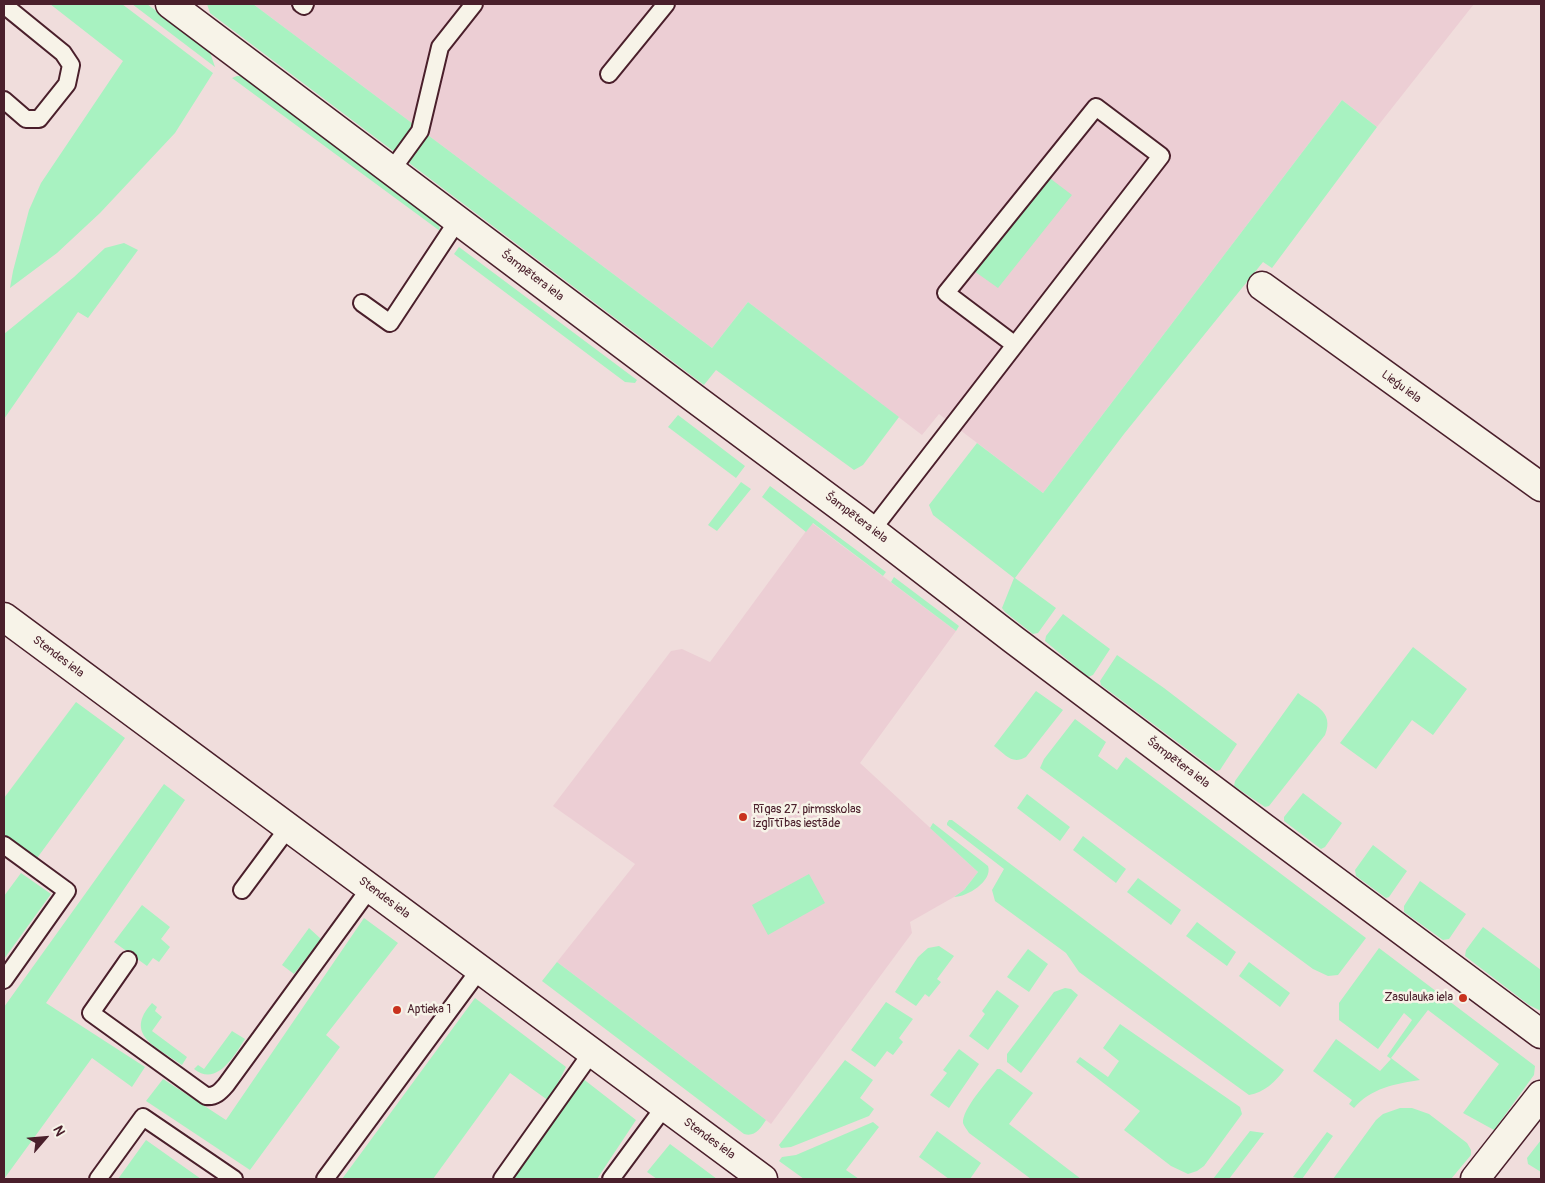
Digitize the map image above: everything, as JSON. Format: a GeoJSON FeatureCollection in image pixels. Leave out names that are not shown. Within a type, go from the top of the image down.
{"type":"FeatureCollection","features":[{"type":"Feature","properties":{"kind":"street","name":"Šampētera iela"},"geometry":{"type":"LineString","coordinates":[[181,7],[392,171],[1541,1034]]}},
{"type":"Feature","properties":{"kind":"street","name":"Lieģu iela"},"geometry":{"type":"LineString","coordinates":[[1262,286],[1541,487]]}},
{"type":"Feature","properties":{"kind":"street","name":"Stendes iela"},"geometry":{"type":"LineString","coordinates":[[4,617],[764,1179]]}},
{"type":"Feature","properties":{"kind":"street"},"geometry":{"type":"LineString","coordinates":[[1475,1179],[1541,1094]]}},
{"type":"Feature","properties":{"kind":"lane"},"geometry":{"type":"LineString","coordinates":[[301,4],[304,6],[305,4]]}},
{"type":"Feature","properties":{"kind":"lane"},"geometry":{"type":"LineString","coordinates":[[392,171],[420,130],[440,47],[474,4]]}},
{"type":"Feature","properties":{"kind":"lane"},"geometry":{"type":"LineString","coordinates":[[609,74],[666,4]]}},
{"type":"Feature","properties":{"kind":"lane"},"geometry":{"type":"LineString","coordinates":[[4,5],[63,53],[71,65],[67,84],[39,119],[26,119],[4,100]]}},
{"type":"Feature","properties":{"kind":"lane"},"geometry":{"type":"LineString","coordinates":[[872,530],[1015,345],[1161,156],[1096,106],[946,292],[1015,345]]}},
{"type":"Feature","properties":{"kind":"lane"},"geometry":{"type":"LineString","coordinates":[[362,304],[390,323],[458,220]]}},
{"type":"Feature","properties":{"kind":"lane"},"geometry":{"type":"LineString","coordinates":[[242,890],[288,828]]}},
{"type":"Feature","properties":{"kind":"lane"},"geometry":{"type":"LineString","coordinates":[[4,845],[67,891],[4,980]]}},
{"type":"Feature","properties":{"kind":"lane"},"geometry":{"type":"LineString","coordinates":[[128,960],[91,1013],[206,1096],[213,1095],[219,1093],[226,1086],[370,888]]}},
{"type":"Feature","properties":{"kind":"lane"},"geometry":{"type":"LineString","coordinates":[[325,1179],[480,969]]}},
{"type":"Feature","properties":{"kind":"lane"},"geometry":{"type":"LineString","coordinates":[[502,1179],[592,1052]]}},
{"type":"Feature","properties":{"kind":"lane"},"geometry":{"type":"LineString","coordinates":[[611,1179],[665,1106]]}},
{"type":"Feature","properties":{"kind":"lane"},"geometry":{"type":"LineString","coordinates":[[98,1179],[143,1117],[234,1179]]}},
{"type":"Feature","properties":{"kind":"shaded area"},"geometry":{"type":"Polygon","coordinates":[[[253,4],[1474,4],[1377,127],[1342,100],[1043,493],[939,414],[922,435],[748,302],[712,348],[253,4]]]}},
{"type":"Feature","properties":{"kind":"shaded area","name":"Rīgas 27. pirmsskolas izglītības iestāde"},"geometry":{"type":"Polygon","coordinates":[[[812,523],[956,631],[860,763],[978,872],[964,890],[910,922],[912,933],[771,1124],[557,962],[635,864],[553,806],[671,651],[682,649],[710,662],[812,523]]]}},
{"type":"Feature","properties":{"kind":"green space"},"geometry":{"type":"Polygon","coordinates":[[[50,4],[122,4],[213,73],[175,133],[100,213],[57,253],[10,288],[29,210],[41,183],[123,61],[50,4]]]}},
{"type":"Feature","properties":{"kind":"green space"},"geometry":{"type":"Polygon","coordinates":[[[132,4],[147,4],[210,52],[215,67],[132,4]]]}},
{"type":"Feature","properties":{"kind":"green space"},"geometry":{"type":"Polygon","coordinates":[[[207,4],[253,4],[712,348],[748,302],[899,417],[863,465],[854,470],[716,370],[704,385],[210,13],[207,4]]]}},
{"type":"Feature","properties":{"kind":"green space"},"geometry":{"type":"Polygon","coordinates":[[[244,76],[439,223],[440,231],[232,78],[244,76]]]}},
{"type":"Feature","properties":{"kind":"green space"},"geometry":{"type":"Polygon","coordinates":[[[1342,100],[1377,127],[1272,268],[1263,262],[1124,434],[1015,578],[1056,608],[1038,633],[1033,634],[1002,608],[1014,578],[933,515],[929,505],[977,443],[1043,493],[1342,100]]]}},
{"type":"Feature","properties":{"kind":"green space"},"geometry":{"type":"Polygon","coordinates":[[[1043,173],[1072,195],[998,288],[967,266],[1043,173]]]}},
{"type":"Feature","properties":{"kind":"green space"},"geometry":{"type":"Polygon","coordinates":[[[124,243],[138,250],[88,318],[78,312],[4,419],[4,334],[74,277],[105,248],[124,243]]]}},
{"type":"Feature","properties":{"kind":"green space"},"geometry":{"type":"Polygon","coordinates":[[[459,247],[637,380],[635,383],[625,382],[454,254],[459,247]]]}},
{"type":"Feature","properties":{"kind":"green space"},"geometry":{"type":"Polygon","coordinates":[[[678,415],[745,466],[736,478],[668,427],[678,415]]]}},
{"type":"Feature","properties":{"kind":"green space"},"geometry":{"type":"Polygon","coordinates":[[[741,482],[751,489],[717,531],[708,525],[741,482]]]}},
{"type":"Feature","properties":{"kind":"green space"},"geometry":{"type":"Polygon","coordinates":[[[770,486],[886,572],[883,576],[813,523],[806,532],[762,497],[770,486]]]}},
{"type":"Feature","properties":{"kind":"green space"},"geometry":{"type":"Polygon","coordinates":[[[894,577],[959,626],[956,631],[891,582],[894,577]]]}},
{"type":"Feature","properties":{"kind":"green space"},"geometry":{"type":"Polygon","coordinates":[[[1063,614],[1110,649],[1093,675],[1088,677],[1045,641],[1046,636],[1063,614]]]}},
{"type":"Feature","properties":{"kind":"green space"},"geometry":{"type":"Polygon","coordinates":[[[1413,647],[1467,689],[1433,735],[1412,720],[1376,769],[1340,743],[1413,647]]]}},
{"type":"Feature","properties":{"kind":"green space"},"geometry":{"type":"Polygon","coordinates":[[[1117,655],[1237,744],[1220,770],[1216,771],[1101,685],[1100,681],[1117,655]]]}},
{"type":"Feature","properties":{"kind":"green space"},"geometry":{"type":"Polygon","coordinates":[[[1036,691],[1063,710],[1026,757],[1017,760],[1013,759],[994,746],[1036,691]]]}},
{"type":"Feature","properties":{"kind":"green space"},"geometry":{"type":"Polygon","coordinates":[[[1298,693],[1316,705],[1325,714],[1327,727],[1325,735],[1269,806],[1265,807],[1234,786],[1235,781],[1298,693]]]}},
{"type":"Feature","properties":{"kind":"green space"},"geometry":{"type":"Polygon","coordinates":[[[76,702],[125,738],[32,865],[4,845],[4,798],[76,702]]]}},
{"type":"Feature","properties":{"kind":"green space"},"geometry":{"type":"Polygon","coordinates":[[[1075,719],[1106,742],[1098,756],[1117,770],[1126,757],[1366,938],[1338,975],[1328,976],[1313,969],[1040,768],[1044,759],[1075,719]]]}},
{"type":"Feature","properties":{"kind":"green space"},"geometry":{"type":"Polygon","coordinates":[[[164,784],[185,800],[46,1003],[145,1067],[132,1087],[92,1058],[4,1179],[4,1007],[164,784]]]}},
{"type":"Feature","properties":{"kind":"green space"},"geometry":{"type":"Polygon","coordinates":[[[1303,793],[1342,823],[1325,847],[1321,849],[1284,821],[1284,817],[1303,793]]]}},
{"type":"Feature","properties":{"kind":"green space"},"geometry":{"type":"Polygon","coordinates":[[[1027,794],[1070,827],[1060,841],[1017,808],[1027,794]]]}},
{"type":"Feature","properties":{"kind":"green space"},"geometry":{"type":"Polygon","coordinates":[[[949,820],[952,820],[1284,1070],[1269,1086],[1260,1092],[1249,1095],[1079,972],[1066,953],[995,901],[992,890],[1004,869],[947,825],[949,820]]]}},
{"type":"Feature","properties":{"kind":"green space"},"geometry":{"type":"Polygon","coordinates":[[[933,823],[988,866],[989,872],[987,877],[972,891],[954,897],[964,890],[978,872],[930,828],[933,823]]]}},
{"type":"Feature","properties":{"kind":"green space"},"geometry":{"type":"Polygon","coordinates":[[[1083,836],[1126,869],[1116,883],[1073,850],[1083,836]]]}},
{"type":"Feature","properties":{"kind":"green space"},"geometry":{"type":"Polygon","coordinates":[[[1373,845],[1407,871],[1389,897],[1386,898],[1356,876],[1355,870],[1373,845]]]}},
{"type":"Feature","properties":{"kind":"green space"},"geometry":{"type":"Polygon","coordinates":[[[21,873],[51,894],[4,959],[4,896],[21,873]]]}},
{"type":"Feature","properties":{"kind":"green space"},"geometry":{"type":"Polygon","coordinates":[[[809,874],[825,903],[768,935],[752,905],[809,874]]]}},
{"type":"Feature","properties":{"kind":"green space"},"geometry":{"type":"Polygon","coordinates":[[[1138,878],[1181,910],[1171,925],[1127,892],[1138,878]]]}},
{"type":"Feature","properties":{"kind":"green space"},"geometry":{"type":"Polygon","coordinates":[[[1420,881],[1466,914],[1449,939],[1443,940],[1404,912],[1404,906],[1420,881]]]}},
{"type":"Feature","properties":{"kind":"green space"},"geometry":{"type":"Polygon","coordinates":[[[142,905],[170,927],[161,939],[170,947],[159,962],[153,958],[147,966],[114,942],[142,905]]]}},
{"type":"Feature","properties":{"kind":"green space"},"geometry":{"type":"Polygon","coordinates":[[[364,918],[398,943],[326,1035],[340,1047],[250,1170],[146,1101],[163,1079],[226,1120],[364,918]]]}},
{"type":"Feature","properties":{"kind":"green space"},"geometry":{"type":"Polygon","coordinates":[[[1197,922],[1236,952],[1227,966],[1186,936],[1197,922]]]}},
{"type":"Feature","properties":{"kind":"green space"},"geometry":{"type":"Polygon","coordinates":[[[1483,927],[1541,970],[1541,1011],[1529,1005],[1465,956],[1466,950],[1483,927]]]}},
{"type":"Feature","properties":{"kind":"green space"},"geometry":{"type":"Polygon","coordinates":[[[309,928],[321,939],[294,974],[282,965],[309,928]]]}},
{"type":"Feature","properties":{"kind":"green space"},"geometry":{"type":"Polygon","coordinates":[[[939,946],[954,956],[937,979],[941,982],[929,997],[925,994],[916,1006],[895,992],[918,957],[928,948],[939,946]]]}},
{"type":"Feature","properties":{"kind":"green space"},"geometry":{"type":"Polygon","coordinates":[[[1379,948],[1535,1066],[1534,1075],[1494,1130],[1463,1113],[1499,1064],[1428,1010],[1391,1058],[1420,1080],[1393,1085],[1376,1091],[1354,1108],[1349,1104],[1352,1100],[1313,1071],[1336,1039],[1380,1071],[1391,1059],[1387,1056],[1412,1020],[1404,1013],[1378,1049],[1339,1020],[1339,1003],[1379,948]]]}},
{"type":"Feature","properties":{"kind":"green space"},"geometry":{"type":"Polygon","coordinates":[[[1028,949],[1048,964],[1029,992],[1007,977],[1028,949]]]}},
{"type":"Feature","properties":{"kind":"green space"},"geometry":{"type":"Polygon","coordinates":[[[557,962],[766,1120],[762,1126],[757,1132],[748,1135],[744,1134],[542,981],[557,962]]]}},
{"type":"Feature","properties":{"kind":"green space"},"geometry":{"type":"Polygon","coordinates":[[[1249,962],[1290,993],[1280,1007],[1239,976],[1249,962]]]}},
{"type":"Feature","properties":{"kind":"green space"},"geometry":{"type":"Polygon","coordinates":[[[1065,988],[1071,989],[1078,995],[1021,1073],[1007,1062],[1007,1054],[1054,992],[1065,988]]]}},
{"type":"Feature","properties":{"kind":"green space"},"geometry":{"type":"Polygon","coordinates":[[[997,990],[1019,1006],[988,1050],[969,1036],[985,1014],[982,1011],[997,990]]]}},
{"type":"Feature","properties":{"kind":"green space"},"geometry":{"type":"Polygon","coordinates":[[[475,998],[566,1067],[549,1101],[510,1073],[433,1179],[342,1179],[475,998]]]}},
{"type":"Feature","properties":{"kind":"green space"},"geometry":{"type":"Polygon","coordinates":[[[886,1002],[913,1019],[899,1038],[903,1042],[893,1055],[887,1051],[875,1067],[851,1050],[886,1002]]]}},
{"type":"Feature","properties":{"kind":"green space"},"geometry":{"type":"Polygon","coordinates":[[[152,1003],[157,1007],[155,1011],[162,1017],[152,1031],[187,1057],[182,1065],[154,1046],[142,1032],[141,1024],[144,1014],[152,1003]]]}},
{"type":"Feature","properties":{"kind":"green space"},"geometry":{"type":"Polygon","coordinates":[[[1120,1024],[1240,1107],[1242,1114],[1204,1166],[1197,1171],[1188,1174],[1171,1166],[1124,1130],[1140,1111],[1076,1062],[1080,1057],[1108,1077],[1119,1061],[1103,1048],[1120,1024]]]}},
{"type":"Feature","properties":{"kind":"green space"},"geometry":{"type":"Polygon","coordinates":[[[232,1031],[245,1039],[224,1067],[210,1074],[202,1074],[194,1069],[198,1065],[204,1069],[232,1031]]]}},
{"type":"Feature","properties":{"kind":"green space"},"geometry":{"type":"Polygon","coordinates":[[[959,1049],[979,1064],[949,1108],[930,1095],[947,1073],[943,1070],[959,1049]]]}},
{"type":"Feature","properties":{"kind":"green space"},"geometry":{"type":"Polygon","coordinates":[[[845,1060],[873,1080],[860,1098],[874,1109],[869,1116],[791,1147],[781,1148],[779,1145],[845,1060]]]}},
{"type":"Feature","properties":{"kind":"green space"},"geometry":{"type":"Polygon","coordinates":[[[997,1069],[1000,1069],[1033,1093],[1009,1124],[1081,1179],[1031,1179],[969,1133],[963,1123],[967,1110],[976,1095],[997,1069]]]}},
{"type":"Feature","properties":{"kind":"green space"},"geometry":{"type":"Polygon","coordinates":[[[582,1078],[636,1120],[597,1179],[507,1179],[582,1078]]]}},
{"type":"Feature","properties":{"kind":"green space"},"geometry":{"type":"Polygon","coordinates":[[[1400,1108],[1412,1108],[1429,1114],[1467,1143],[1471,1150],[1471,1155],[1451,1179],[1333,1179],[1376,1120],[1383,1114],[1400,1108]]]}},
{"type":"Feature","properties":{"kind":"green space"},"geometry":{"type":"Polygon","coordinates":[[[873,1122],[879,1127],[846,1170],[859,1179],[804,1179],[779,1161],[782,1157],[796,1155],[873,1122]]]}},
{"type":"Feature","properties":{"kind":"green space"},"geometry":{"type":"Polygon","coordinates":[[[937,1131],[981,1163],[970,1179],[949,1179],[919,1157],[937,1131]]]}},
{"type":"Feature","properties":{"kind":"green space"},"geometry":{"type":"Polygon","coordinates":[[[1250,1131],[1264,1133],[1229,1179],[1213,1179],[1250,1131]]]}},
{"type":"Feature","properties":{"kind":"green space"},"geometry":{"type":"Polygon","coordinates":[[[1327,1132],[1333,1136],[1302,1179],[1293,1177],[1327,1132]]]}},
{"type":"Feature","properties":{"kind":"green space"},"geometry":{"type":"Polygon","coordinates":[[[146,1140],[201,1179],[118,1179],[146,1140]]]}},
{"type":"Feature","properties":{"kind":"green space"},"geometry":{"type":"Polygon","coordinates":[[[1541,1140],[1541,1172],[1528,1164],[1527,1158],[1541,1140]]]}},
{"type":"Feature","properties":{"kind":"green space"},"geometry":{"type":"Polygon","coordinates":[[[670,1144],[717,1179],[657,1179],[647,1172],[670,1144]]]}},
{"type":"Feature","properties":{"kind":"place","name":"Rīgas 27. pirmsskolas izglītības iestāde"},"geometry":{"type":"Point","coordinates":[743,817]}},
{"type":"Feature","properties":{"kind":"place","name":"Zasulauka iela"},"geometry":{"type":"Point","coordinates":[1463,998]}},
{"type":"Feature","properties":{"kind":"place","name":"Aptieka 1"},"geometry":{"type":"Point","coordinates":[397,1010]}}]}
